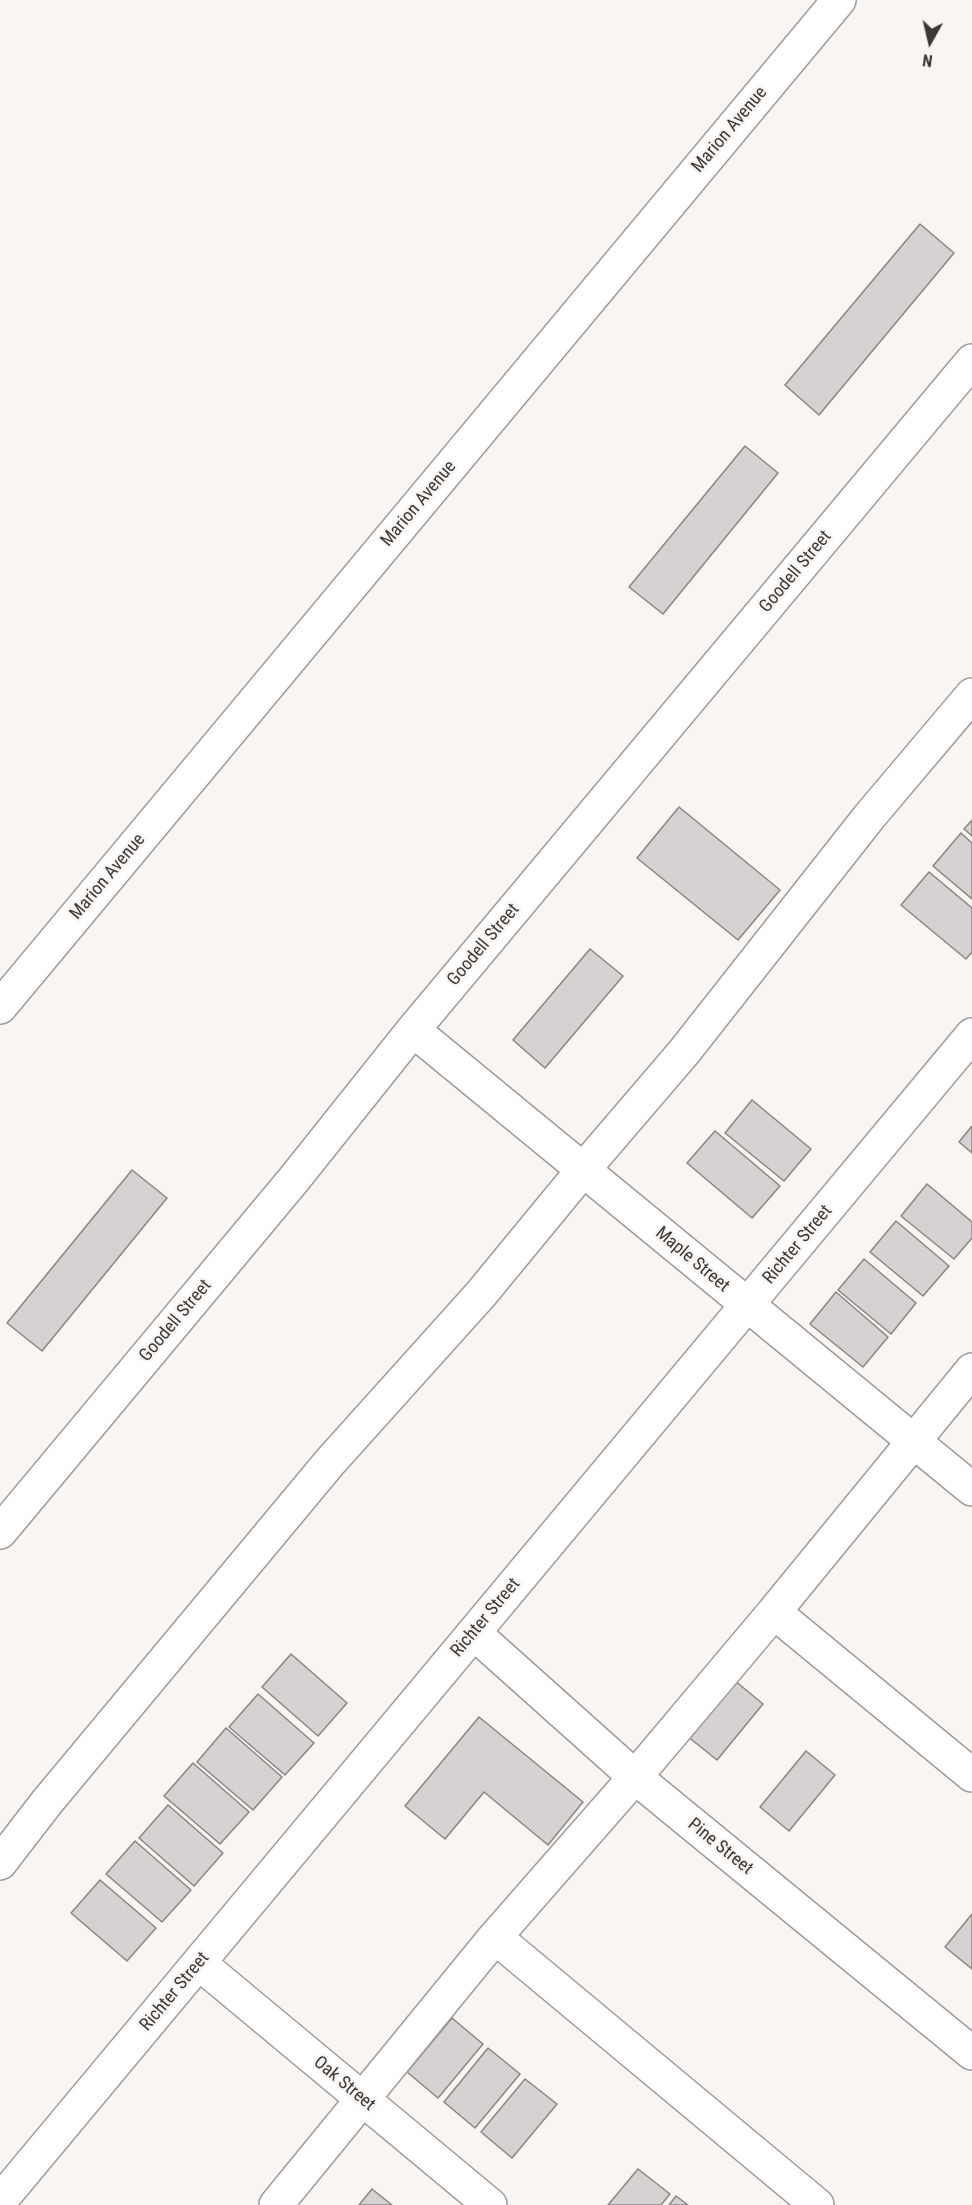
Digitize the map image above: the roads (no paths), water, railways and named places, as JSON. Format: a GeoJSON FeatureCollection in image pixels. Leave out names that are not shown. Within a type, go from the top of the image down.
{"type":"FeatureCollection","features":[{"type":"Feature","properties":{"kind":"street","name":"Marion Avenue"},"geometry":{"type":"LineString","coordinates":[[0,1007],[838,0]]}},
{"type":"Feature","properties":{"kind":"street","name":"Goodell Street"},"geometry":{"type":"LineString","coordinates":[[0,1532],[287,1187],[413,1030],[972,361]]}},
{"type":"Feature","properties":{"kind":"street"},"geometry":{"type":"LineString","coordinates":[[0,1863],[47,1802],[330,1462],[481,1294],[684,1052],[869,817],[972,695]]}},
{"type":"Feature","properties":{"kind":"street","name":"Maple Street"},"geometry":{"type":"LineString","coordinates":[[413,1030],[972,1489]]}},
{"type":"Feature","properties":{"kind":"street","name":"Richter Street"},"geometry":{"type":"LineString","coordinates":[[0,2201],[972,1035]]}},
{"type":"Feature","properties":{"kind":"street"},"geometry":{"type":"LineString","coordinates":[[276,2205],[495,1937],[635,1777],[774,1612],[972,1370]]}},
{"type":"Feature","properties":{"kind":"street"},"geometry":{"type":"LineString","coordinates":[[774,1612],[972,1775]]}},
{"type":"Feature","properties":{"kind":"street","name":"Pine Street"},"geometry":{"type":"LineString","coordinates":[[474,1633],[635,1777],[972,2053]]}},
{"type":"Feature","properties":{"kind":"street"},"geometry":{"type":"LineString","coordinates":[[495,1937],[818,2205]]}},
{"type":"Feature","properties":{"kind":"street","name":"Oak Street"},"geometry":{"type":"LineString","coordinates":[[199,1963],[490,2205]]}}]}
